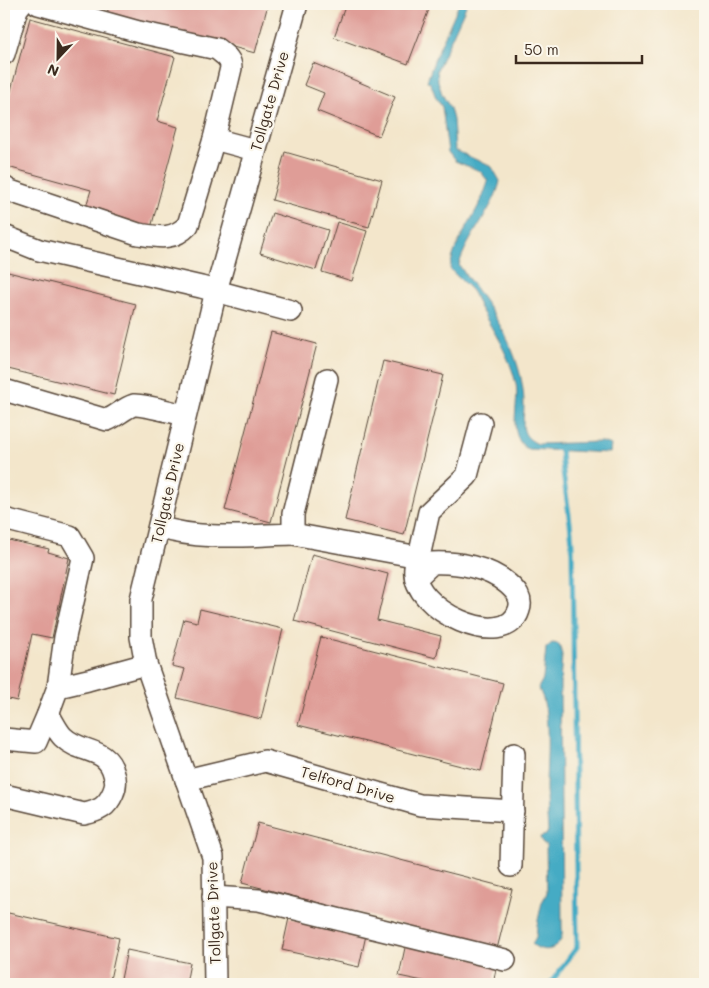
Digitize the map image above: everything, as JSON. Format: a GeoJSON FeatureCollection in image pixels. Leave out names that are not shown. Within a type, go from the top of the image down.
{"type":"FeatureCollection","features":[{"type":"Feature","properties":{"kind":"street"},"geometry":{"type":"LineString","coordinates":[[4,54],[16,9],[20,4]]}},
{"type":"Feature","properties":{"kind":"street"},"geometry":{"type":"LineString","coordinates":[[4,186],[10,190],[138,234],[159,237],[180,233],[188,224],[214,139],[231,68],[231,62],[217,49],[139,32],[38,4]]}},
{"type":"Feature","properties":{"kind":"street","name":"Tollgate Drive"},"geometry":{"type":"LineString","coordinates":[[215,984],[213,857],[146,664],[141,637],[141,599],[216,291],[297,4]]}},
{"type":"Feature","properties":{"kind":"street"},"geometry":{"type":"LineString","coordinates":[[214,139],[255,150]]}},
{"type":"Feature","properties":{"kind":"street"},"geometry":{"type":"LineString","coordinates":[[4,236],[39,250],[216,291],[291,311]]}},
{"type":"Feature","properties":{"kind":"street"},"geometry":{"type":"LineString","coordinates":[[293,534],[294,514],[328,379]]}},
{"type":"Feature","properties":{"kind":"street"},"geometry":{"type":"LineString","coordinates":[[4,390],[107,420],[117,416],[123,410],[136,405],[185,415]]}},
{"type":"Feature","properties":{"kind":"street"},"geometry":{"type":"LineString","coordinates":[[416,578],[415,568],[429,512],[466,476],[481,423]]}},
{"type":"Feature","properties":{"kind":"street"},"geometry":{"type":"LineString","coordinates":[[4,519],[70,536],[84,558],[65,637],[58,687],[36,742],[4,739]]}},
{"type":"Feature","properties":{"kind":"street"},"geometry":{"type":"LineString","coordinates":[[159,526],[174,532],[200,535],[293,534],[419,557]]}},
{"type":"Feature","properties":{"kind":"street"},"geometry":{"type":"LineString","coordinates":[[58,687],[146,664]]}},
{"type":"Feature","properties":{"kind":"street"},"geometry":{"type":"LineString","coordinates":[[4,795],[84,814],[96,812],[106,806],[114,791],[115,778],[111,764],[96,751],[75,745],[63,737],[48,714]]}},
{"type":"Feature","properties":{"kind":"street"},"geometry":{"type":"LineString","coordinates":[[512,866],[514,754]]}},
{"type":"Feature","properties":{"kind":"street","name":"Telford Drive"},"geometry":{"type":"LineString","coordinates":[[186,780],[265,761],[420,805],[513,811]]}},
{"type":"Feature","properties":{"kind":"street"},"geometry":{"type":"LineString","coordinates":[[213,897],[259,900],[505,960]]}},
{"type":"Feature","properties":{"kind":"water"},"geometry":{"type":"Polygon","coordinates":[[[459,4],[467,4],[437,70],[438,81],[442,94],[450,108],[453,120],[455,150],[492,167],[500,181],[493,201],[468,243],[459,265],[489,308],[511,348],[521,376],[524,405],[523,423],[527,437],[538,444],[601,442],[611,445],[610,453],[527,449],[521,443],[515,427],[517,392],[510,364],[473,293],[450,269],[456,248],[480,203],[488,181],[480,171],[455,161],[448,152],[442,107],[436,98],[431,84],[427,81],[459,4]]]}},
{"type":"Feature","properties":{"kind":"water"},"geometry":{"type":"Polygon","coordinates":[[[552,643],[559,644],[562,655],[560,683],[562,933],[557,945],[547,950],[532,944],[536,937],[542,902],[547,893],[546,845],[540,837],[546,835],[548,831],[546,793],[547,722],[542,697],[538,688],[543,679],[546,648],[552,643]]]}},
{"type":"Feature","properties":{"kind":"building"},"geometry":{"type":"Polygon","coordinates":[[[110,4],[253,4],[267,8],[255,53],[107,13],[110,4]]]}},
{"type":"Feature","properties":{"kind":"building"},"geometry":{"type":"Polygon","coordinates":[[[346,4],[431,4],[408,64],[334,37],[346,4]]]}},
{"type":"Feature","properties":{"kind":"building"},"geometry":{"type":"Polygon","coordinates":[[[30,18],[175,57],[157,121],[178,127],[151,228],[85,210],[91,190],[4,166],[4,117],[30,18]]]}},
{"type":"Feature","properties":{"kind":"building"},"geometry":{"type":"Polygon","coordinates":[[[313,63],[395,97],[379,136],[317,111],[324,93],[304,85],[313,63]]]}},
{"type":"Feature","properties":{"kind":"building"},"geometry":{"type":"Polygon","coordinates":[[[285,152],[382,180],[369,227],[272,200],[285,152]]]}},
{"type":"Feature","properties":{"kind":"building"},"geometry":{"type":"Polygon","coordinates":[[[272,213],[328,230],[316,270],[260,253],[272,213]]]}},
{"type":"Feature","properties":{"kind":"building"},"geometry":{"type":"Polygon","coordinates":[[[337,222],[367,231],[352,281],[322,272],[337,222]]]}},
{"type":"Feature","properties":{"kind":"building"},"geometry":{"type":"Polygon","coordinates":[[[8,272],[136,304],[114,395],[4,368],[4,291],[8,272]]]}},
{"type":"Feature","properties":{"kind":"building"},"geometry":{"type":"Polygon","coordinates":[[[271,332],[317,344],[271,522],[225,510],[271,332]]]}},
{"type":"Feature","properties":{"kind":"building"},"geometry":{"type":"Polygon","coordinates":[[[383,361],[443,375],[404,535],[345,520],[383,361]]]}},
{"type":"Feature","properties":{"kind":"building"},"geometry":{"type":"Polygon","coordinates":[[[4,539],[49,549],[48,552],[69,558],[52,638],[32,634],[17,701],[4,698],[4,539]]]}},
{"type":"Feature","properties":{"kind":"building"},"geometry":{"type":"Polygon","coordinates":[[[312,554],[388,574],[377,620],[441,636],[436,658],[294,621],[312,554]]]}},
{"type":"Feature","properties":{"kind":"building"},"geometry":{"type":"Polygon","coordinates":[[[200,609],[283,629],[261,719],[177,698],[185,669],[172,666],[184,619],[197,622],[200,609]]]}},
{"type":"Feature","properties":{"kind":"building"},"geometry":{"type":"Polygon","coordinates":[[[321,637],[503,683],[481,771],[298,725],[321,637]]]}},
{"type":"Feature","properties":{"kind":"building"},"geometry":{"type":"Polygon","coordinates":[[[258,823],[512,889],[497,949],[242,883],[258,823]]]}},
{"type":"Feature","properties":{"kind":"building"},"geometry":{"type":"Polygon","coordinates":[[[4,912],[119,938],[109,984],[4,984],[4,912]]]}},
{"type":"Feature","properties":{"kind":"building"},"geometry":{"type":"Polygon","coordinates":[[[289,918],[366,935],[359,967],[282,950],[289,918]]]}},
{"type":"Feature","properties":{"kind":"building"},"geometry":{"type":"Polygon","coordinates":[[[406,943],[497,964],[493,984],[437,984],[399,976],[406,943]]]}},
{"type":"Feature","properties":{"kind":"building"},"geometry":{"type":"Polygon","coordinates":[[[127,950],[190,963],[186,984],[120,984],[127,950]]]}},
{"type":"Feature","properties":{"kind":"waterway"},"geometry":{"type":"LineString","coordinates":[[550,984],[577,947],[572,547],[561,448]]}}]}
